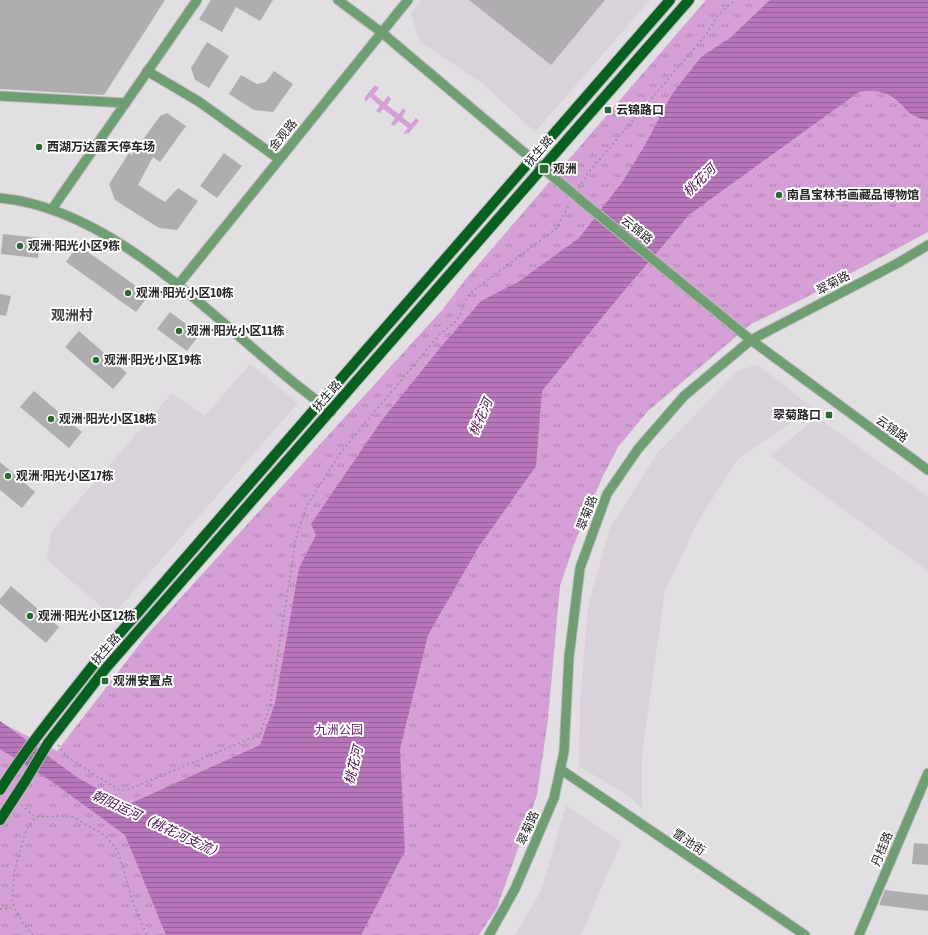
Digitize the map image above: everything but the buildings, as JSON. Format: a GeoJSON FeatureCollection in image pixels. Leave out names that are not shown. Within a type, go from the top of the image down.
{"type":"FeatureCollection","features":[{"type":"Feature","properties":{"kind":"main road","name":"抚生路"},"geometry":{"type":"LineString","coordinates":[[0,790],[39,733],[101,655],[531,158],[670,0]]}},
{"type":"Feature","properties":{"kind":"main road","name":"抚生路"},"geometry":{"type":"LineString","coordinates":[[0,820],[50,740],[106,668],[689,0]]}},
{"type":"Feature","properties":{"kind":"street"},"geometry":{"type":"LineString","coordinates":[[52,209],[196,0]]}},
{"type":"Feature","properties":{"kind":"street","name":"云锦路"},"geometry":{"type":"LineString","coordinates":[[338,0],[381,32],[574,195],[751,340],[928,470]]}},
{"type":"Feature","properties":{"kind":"street","name":"金观路"},"geometry":{"type":"LineString","coordinates":[[178,285],[408,0]]}},
{"type":"Feature","properties":{"kind":"street"},"geometry":{"type":"LineString","coordinates":[[147,71],[198,101],[279,159]]}},
{"type":"Feature","properties":{"kind":"street"},"geometry":{"type":"LineString","coordinates":[[0,96],[126,103]]}},
{"type":"Feature","properties":{"kind":"street"},"geometry":{"type":"LineString","coordinates":[[0,198],[16,200],[52,209],[120,244],[178,285],[331,412]]}},
{"type":"Feature","properties":{"kind":"street","name":"翠菊路"},"geometry":{"type":"LineString","coordinates":[[489,935],[515,888],[554,798],[564,752],[569,657],[580,568],[607,494],[638,449],[684,396],[751,340],[898,263],[928,245]]}},
{"type":"Feature","properties":{"kind":"street","name":"雷池街"},"geometry":{"type":"LineString","coordinates":[[560,769],[805,935]]}},
{"type":"Feature","properties":{"kind":"street","name":"丹桂路"},"geometry":{"type":"LineString","coordinates":[[859,935],[928,774]]}},
{"type":"Feature","properties":{"kind":"path"},"geometry":{"type":"LineString","coordinates":[[50,740],[67,757],[119,790],[127,790],[259,737],[270,706],[296,538],[307,505],[341,452],[440,334],[455,322],[460,315],[467,297],[557,228],[574,195],[588,173],[705,36],[719,14],[735,0]]}},
{"type":"Feature","properties":{"kind":"path"},"geometry":{"type":"LineString","coordinates":[[13,799],[35,817],[73,817],[106,836],[118,850],[134,906],[147,935]]}},
{"type":"Feature","properties":{"kind":"path"},"geometry":{"type":"LineString","coordinates":[[33,935],[23,924],[12,902],[14,873],[25,833],[35,817]]}},
{"type":"Feature","properties":{"kind":"path"},"geometry":{"type":"LineString","coordinates":[[0,909],[14,908]]}},
{"type":"Feature","properties":{"kind":"shaded area"},"geometry":{"type":"Polygon","coordinates":[[[422,0],[650,0],[535,132],[483,84],[420,42],[411,13],[422,0]]]}},
{"type":"Feature","properties":{"kind":"shaded area"},"geometry":{"type":"Polygon","coordinates":[[[250,364],[298,403],[112,616],[47,560],[51,532],[172,393],[205,416],[250,364]]]}},
{"type":"Feature","properties":{"kind":"shaded area"},"geometry":{"type":"Polygon","coordinates":[[[758,365],[813,408],[738,459],[698,521],[665,591],[642,754],[642,809],[630,797],[579,766],[580,703],[588,606],[610,528],[658,452],[739,370],[758,365]]]}},
{"type":"Feature","properties":{"kind":"shaded area"},"geometry":{"type":"Polygon","coordinates":[[[817,417],[928,497],[928,571],[770,456],[817,417]]]}},
{"type":"Feature","properties":{"kind":"shaded area"},"geometry":{"type":"Polygon","coordinates":[[[566,805],[621,842],[581,935],[515,935],[541,891],[566,805]]]}},
{"type":"Feature","properties":{"kind":"green space","name":"九洲公园"},"geometry":{"type":"Polygon","coordinates":[[[706,0],[928,0],[928,232],[803,299],[751,324],[648,411],[618,447],[602,478],[575,542],[560,586],[548,719],[537,795],[497,908],[479,935],[0,935],[0,722],[57,751],[146,636],[442,310],[465,280],[706,0]]]}},
{"type":"Feature","properties":{"kind":"green space"},"geometry":{"type":"Polygon","coordinates":[[[375,85],[379,88],[374,94],[383,102],[388,96],[391,99],[387,105],[399,114],[403,108],[406,111],[402,117],[411,124],[416,118],[419,121],[409,133],[403,134],[408,128],[399,121],[394,126],[391,124],[395,118],[383,109],[380,113],[376,111],[380,106],[370,97],[365,102],[365,97],[375,85]]]}},
{"type":"Feature","properties":{"kind":"water"},"geometry":{"type":"Polygon","coordinates":[[[770,0],[928,0],[928,120],[912,115],[895,99],[887,94],[873,91],[859,92],[690,214],[623,292],[542,391],[536,466],[478,548],[428,635],[400,749],[405,851],[361,935],[166,935],[125,835],[51,781],[0,749],[0,721],[78,778],[127,805],[260,745],[275,703],[299,568],[316,535],[311,524],[382,420],[440,348],[481,301],[518,282],[579,238],[623,181],[645,145],[672,94],[701,57],[731,37],[770,0]]]}},
{"type":"Feature","properties":{"kind":"place","name":"云锦路口"},"geometry":{"type":"Point","coordinates":[608,110]}},
{"type":"Feature","properties":{"kind":"place","name":"西湖万达露天停车场"},"geometry":{"type":"Point","coordinates":[39,147]}},
{"type":"Feature","properties":{"kind":"place","name":"观洲"},"geometry":{"type":"Point","coordinates":[544,169]}},
{"type":"Feature","properties":{"kind":"place","name":"南昌宝林书画藏品博物馆"},"geometry":{"type":"Point","coordinates":[779,195]}},
{"type":"Feature","properties":{"kind":"place","name":"观洲·阳光小区9栋"},"geometry":{"type":"Point","coordinates":[20,246]}},
{"type":"Feature","properties":{"kind":"place","name":"观洲·阳光小区10栋"},"geometry":{"type":"Point","coordinates":[128,293]}},
{"type":"Feature","properties":{"kind":"place","name":"观洲·阳光小区11栋"},"geometry":{"type":"Point","coordinates":[179,331]}},
{"type":"Feature","properties":{"kind":"place","name":"观洲·阳光小区19栋"},"geometry":{"type":"Point","coordinates":[96,360]}},
{"type":"Feature","properties":{"kind":"place","name":"翠菊路口"},"geometry":{"type":"Point","coordinates":[829,415]}},
{"type":"Feature","properties":{"kind":"place","name":"观洲·阳光小区18栋"},"geometry":{"type":"Point","coordinates":[51,419]}},
{"type":"Feature","properties":{"kind":"place","name":"观洲·阳光小区17栋"},"geometry":{"type":"Point","coordinates":[8,476]}},
{"type":"Feature","properties":{"kind":"place","name":"观洲·阳光小区12栋"},"geometry":{"type":"Point","coordinates":[30,616]}},
{"type":"Feature","properties":{"kind":"place","name":"观洲安置点"},"geometry":{"type":"Point","coordinates":[105,681]}},
{"type":"Feature","properties":{"kind":"district","name":"观洲村"},"geometry":{"type":"Point","coordinates":[72,315]}},
{"type":"Feature","properties":{"kind":"water label","name":"桃花河"},"geometry":{"type":"Point","coordinates":[699,180]}},
{"type":"Feature","properties":{"kind":"water label","name":"桃花河"},"geometry":{"type":"Point","coordinates":[480,417]}},
{"type":"Feature","properties":{"kind":"water label","name":"桃花河"},"geometry":{"type":"Point","coordinates":[353,765]}},
{"type":"Feature","properties":{"kind":"water label","name":"朝阳运河（桃花河支流）"},"geometry":{"type":"Point","coordinates":[158,824]}}]}
